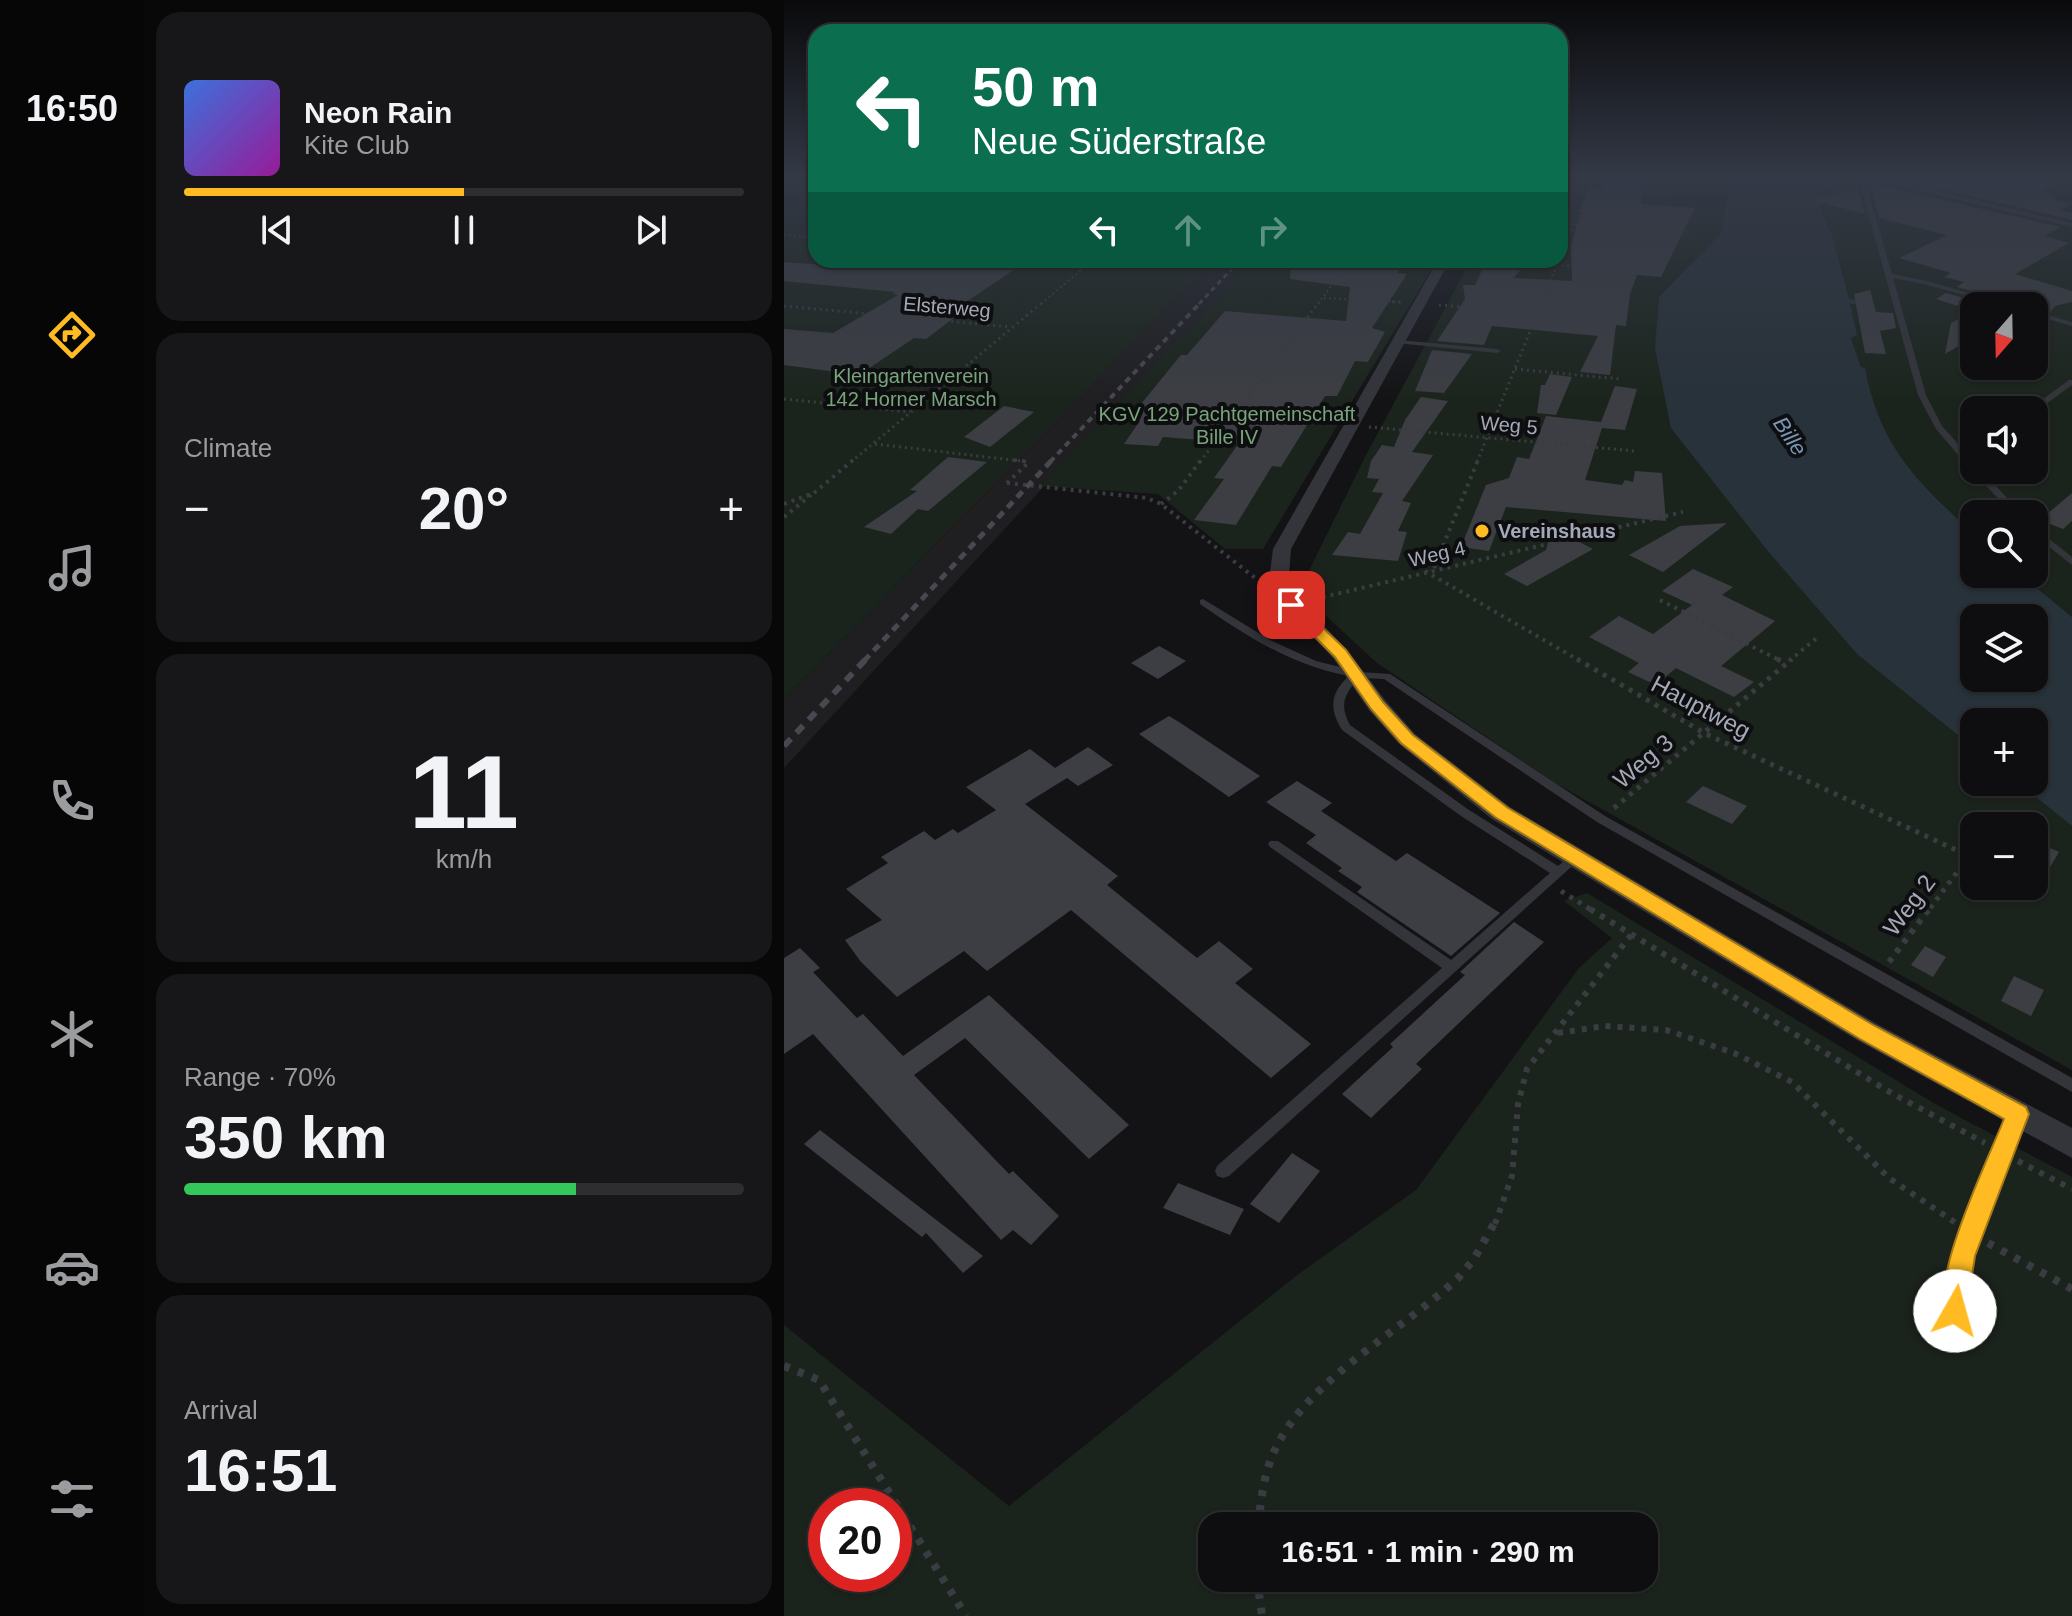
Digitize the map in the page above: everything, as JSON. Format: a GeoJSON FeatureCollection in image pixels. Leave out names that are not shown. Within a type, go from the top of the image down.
{"type":"FeatureCollection","features":[{"type":"Feature","properties":{"kind":"street"},"geometry":{"type":"LineString","coordinates":[[1439,268],[1282,549],[1284,597],[1340,654],[1355,677],[1407,739],[1501,813],[1559,871],[1867,1032],[2072,1144]]}},
{"type":"Feature","properties":{"kind":"lane"},"geometry":{"type":"LineString","coordinates":[[1882,251],[1922,395],[1939,427],[1960,452]]}},
{"type":"Feature","properties":{"kind":"lane"},"geometry":{"type":"LineString","coordinates":[[1891,276],[1961,292]]}},
{"type":"Feature","properties":{"kind":"lane"},"geometry":{"type":"LineString","coordinates":[[2048,317],[2072,324]]}},
{"type":"Feature","properties":{"kind":"lane"},"geometry":{"type":"LineString","coordinates":[[1398,342],[1497,351]]}},
{"type":"Feature","properties":{"kind":"lane"},"geometry":{"type":"LineString","coordinates":[[2048,399],[2072,382]]}},
{"type":"Feature","properties":{"kind":"lane"},"geometry":{"type":"LineString","coordinates":[[1956,448],[1960,447]]}},
{"type":"Feature","properties":{"kind":"lane"},"geometry":{"type":"LineString","coordinates":[[1989,484],[2005,500]]}},
{"type":"Feature","properties":{"kind":"lane"},"geometry":{"type":"LineString","coordinates":[[2048,542],[2072,562]]}},
{"type":"Feature","properties":{"kind":"lane"},"geometry":{"type":"LineString","coordinates":[[1203,602],[1275,649],[1355,677],[1386,676],[1601,819],[2072,1086]]}},
{"type":"Feature","properties":{"kind":"lane"},"geometry":{"type":"LineString","coordinates":[[1223,1171],[1559,871],[1453,805],[1346,727],[1339,717],[1338,695],[1355,677]]}},
{"type":"Feature","properties":{"kind":"lane"},"geometry":{"type":"LineString","coordinates":[[1274,844],[1451,967]]}},
{"type":"Feature","properties":{"kind":"lane"},"geometry":{"type":"LineString","coordinates":[[1955,1311],[1962,1256],[2018,1114]]}},
{"type":"Feature","properties":{"kind":"path"},"geometry":{"type":"LineString","coordinates":[[1568,262],[1612,269]]}},
{"type":"Feature","properties":{"kind":"path"},"geometry":{"type":"LineString","coordinates":[[784,517],[1082,268]]}},
{"type":"Feature","properties":{"kind":"path"},"geometry":{"type":"LineString","coordinates":[[1161,504],[1178,491],[1344,268]]}},
{"type":"Feature","properties":{"kind":"path"},"geometry":{"type":"LineString","coordinates":[[1433,569],[1556,268]]}},
{"type":"Feature","properties":{"kind":"path"},"geometry":{"type":"LineString","coordinates":[[1323,298],[1628,320]]}},
{"type":"Feature","properties":{"kind":"path","name":"Elsterweg"},"geometry":{"type":"LineString","coordinates":[[784,306],[1012,327]]}},
{"type":"Feature","properties":{"kind":"path"},"geometry":{"type":"LineString","coordinates":[[1515,369],[1620,379]]}},
{"type":"Feature","properties":{"kind":"path"},"geometry":{"type":"LineString","coordinates":[[784,399],[911,413]]}},
{"type":"Feature","properties":{"kind":"path"},"geometry":{"type":"LineString","coordinates":[[1234,416],[1351,426]]}},
{"type":"Feature","properties":{"kind":"path","name":"Weg 5"},"geometry":{"type":"LineString","coordinates":[[1381,428],[1635,451]]}},
{"type":"Feature","properties":{"kind":"path"},"geometry":{"type":"LineString","coordinates":[[874,444],[1030,462],[1007,483],[1147,498],[1161,504],[1257,580],[1284,597]]}},
{"type":"Feature","properties":{"kind":"path"},"geometry":{"type":"LineString","coordinates":[[784,504],[814,493]]}},
{"type":"Feature","properties":{"kind":"path","name":"Weg 4"},"geometry":{"type":"LineString","coordinates":[[1284,597],[1425,571],[1683,512]]}},
{"type":"Feature","properties":{"kind":"path","name":"Hauptweg"},"geometry":{"type":"LineString","coordinates":[[1425,571],[1704,733],[1960,852]]}},
{"type":"Feature","properties":{"kind":"path"},"geometry":{"type":"LineString","coordinates":[[1660,600],[1785,663]]}},
{"type":"Feature","properties":{"kind":"path","name":"Weg 3"},"geometry":{"type":"LineString","coordinates":[[1601,819],[1818,637]]}},
{"type":"Feature","properties":{"kind":"path","name":"Weg 2"},"geometry":{"type":"LineString","coordinates":[[1878,976],[1960,868]]}},
{"type":"Feature","properties":{"kind":"path"},"geometry":{"type":"LineString","coordinates":[[1559,871],[1631,935],[1879,1086],[2072,1189]]}},
{"type":"Feature","properties":{"kind":"path"},"geometry":{"type":"LineString","coordinates":[[1258,1512],[1267,1462],[1285,1430],[1311,1397],[1409,1320],[1474,1260],[1507,1191],[1514,1167],[1521,1083],[1536,1054],[1557,1033],[1631,935]]}},
{"type":"Feature","properties":{"kind":"path"},"geometry":{"type":"LineString","coordinates":[[1557,1033],[1605,1026],[1666,1030],[1734,1053],[1792,1082],[1889,1178],[1970,1233],[2072,1289]]}},
{"type":"Feature","properties":{"kind":"path"},"geometry":{"type":"LineString","coordinates":[[784,1366],[819,1380],[966,1616]]}},
{"type":"Feature","properties":{"kind":"path"},"geometry":{"type":"LineString","coordinates":[[1259,1592],[1262,1616]]}},
{"type":"Feature","properties":{"kind":"shaded area"},"geometry":{"type":"Polygon","coordinates":[[[1208,268],[1246,268],[784,768],[784,698],[1208,268]]]}},
{"type":"Feature","properties":{"kind":"green space","name":"Kleingartenverein 142 Horner Marsch"},"geometry":{"type":"Polygon","coordinates":[[[784,251],[808,251],[808,268],[1208,268],[784,698],[784,251]]]}},
{"type":"Feature","properties":{"kind":"green space"},"geometry":{"type":"Polygon","coordinates":[[[1568,251],[1704,251],[1659,298],[1858,655],[1960,737],[1960,796],[2034,796],[2072,826],[2072,1070],[1555,783],[1377,663],[1299,591],[1366,455],[1467,268],[1568,268],[1568,251]]]}},
{"type":"Feature","properties":{"kind":"green space"},"geometry":{"type":"Polygon","coordinates":[[[1836,251],[2072,251],[2072,617],[2037,588],[2048,588],[2048,500],[1960,500],[1960,521],[1918,479],[1891,442],[1851,337],[1856,335],[1836,251]]]}},
{"type":"Feature","properties":{"kind":"green space","name":"KGV 129 Pachtgemeinschaft Bille IV"},"geometry":{"type":"Polygon","coordinates":[[[1245,268],[1432,268],[1263,549],[1225,549],[1158,494],[1041,486],[1245,268]]]}},
{"type":"Feature","properties":{"kind":"green space"},"geometry":{"type":"Polygon","coordinates":[[[1587,893],[1937,1105],[2072,1177],[2072,1616],[784,1616],[784,1325],[1009,1506],[1296,1276],[1416,1190],[1579,968],[1612,938],[1564,901],[1587,893]]]}},
{"type":"Feature","properties":{"kind":"water","name":"Bille"},"geometry":{"type":"Polygon","coordinates":[[[1704,251],[1836,251],[1849,299],[1856,300],[1856,304],[1850,304],[1857,335],[1851,338],[1861,367],[1865,368],[1881,421],[1891,442],[1918,479],[1960,521],[1960,588],[2037,588],[2072,617],[2072,826],[2034,796],[2048,796],[2048,708],[1960,708],[1960,737],[1858,655],[1767,550],[1671,428],[1655,348],[1659,297],[1704,251]]]}},
{"type":"Feature","properties":{"kind":"building"},"geometry":{"type":"Polygon","coordinates":[[[1571,251],[1674,251],[1661,277],[1637,275],[1630,294],[1626,326],[1616,325],[1610,375],[1580,372],[1598,336],[1492,326],[1484,345],[1437,341],[1465,299],[1463,285],[1475,285],[1483,268],[1522,268],[1514,278],[1572,281],[1571,251]]]}},
{"type":"Feature","properties":{"kind":"building"},"geometry":{"type":"Polygon","coordinates":[[[1913,251],[2054,251],[2015,274],[2072,291],[2072,302],[2055,306],[2050,313],[2048,292],[1975,292],[1957,287],[1964,282],[1944,277],[1951,273],[1899,258],[1913,251]]]}},
{"type":"Feature","properties":{"kind":"building"},"geometry":{"type":"Polygon","coordinates":[[[784,262],[808,264],[808,268],[1015,269],[963,304],[971,305],[926,339],[914,338],[859,375],[784,365],[784,329],[833,333],[898,295],[892,294],[895,292],[784,281],[784,262]]]}},
{"type":"Feature","properties":{"kind":"building"},"geometry":{"type":"Polygon","coordinates":[[[1291,268],[1401,268],[1397,273],[1407,274],[1372,328],[1385,332],[1368,362],[1355,361],[1337,396],[1325,396],[1281,467],[1272,466],[1236,525],[1194,520],[1224,479],[1214,478],[1239,443],[1163,437],[1158,446],[1124,444],[1139,422],[1127,421],[1181,355],[1187,355],[1225,311],[1346,321],[1350,287],[1290,279],[1291,268]]]}},
{"type":"Feature","properties":{"kind":"building"},"geometry":{"type":"Polygon","coordinates":[[[1870,290],[1876,312],[1893,313],[1896,328],[1880,331],[1886,354],[1865,353],[1854,294],[1870,290]]]}},
{"type":"Feature","properties":{"kind":"building"},"geometry":{"type":"Polygon","coordinates":[[[1946,293],[1960,297],[1960,307],[1936,299],[1946,293]]]}},
{"type":"Feature","properties":{"kind":"building"},"geometry":{"type":"Polygon","coordinates":[[[1960,318],[1960,345],[1945,354],[1951,323],[1960,318]]]}},
{"type":"Feature","properties":{"kind":"building"},"geometry":{"type":"Polygon","coordinates":[[[1432,350],[1472,354],[1444,393],[1415,391],[1432,350]]]}},
{"type":"Feature","properties":{"kind":"building"},"geometry":{"type":"Polygon","coordinates":[[[1550,374],[1572,377],[1556,415],[1537,413],[1541,385],[1545,385],[1550,374]]]}},
{"type":"Feature","properties":{"kind":"building"},"geometry":{"type":"Polygon","coordinates":[[[1615,386],[1637,389],[1625,430],[1602,428],[1585,480],[1622,485],[1625,480],[1633,482],[1635,471],[1662,473],[1666,521],[1506,507],[1489,551],[1461,547],[1486,485],[1509,478],[1517,457],[1529,459],[1546,416],[1601,422],[1615,386]]]}},
{"type":"Feature","properties":{"kind":"building"},"geometry":{"type":"Polygon","coordinates":[[[1421,397],[1448,401],[1412,452],[1433,455],[1402,501],[1411,503],[1398,531],[1407,532],[1398,561],[1332,555],[1348,532],[1360,534],[1383,493],[1372,492],[1379,479],[1367,478],[1371,461],[1382,445],[1394,447],[1405,420],[1421,397]]]}},
{"type":"Feature","properties":{"kind":"building"},"geometry":{"type":"Polygon","coordinates":[[[1004,406],[1034,412],[990,447],[964,437],[1004,406]]]}},
{"type":"Feature","properties":{"kind":"building"},"geometry":{"type":"Polygon","coordinates":[[[948,457],[987,462],[928,511],[918,509],[891,534],[864,527],[917,491],[910,490],[948,457]]]}},
{"type":"Feature","properties":{"kind":"building"},"geometry":{"type":"Polygon","coordinates":[[[2072,493],[2072,521],[2063,529],[2048,523],[2048,513],[2072,493]]]}},
{"type":"Feature","properties":{"kind":"building"},"geometry":{"type":"Polygon","coordinates":[[[1727,523],[1663,572],[1629,555],[1680,526],[1727,523]]]}},
{"type":"Feature","properties":{"kind":"building"},"geometry":{"type":"Polygon","coordinates":[[[1552,528],[1593,549],[1527,586],[1504,574],[1546,550],[1552,528]]]}},
{"type":"Feature","properties":{"kind":"building"},"geometry":{"type":"Polygon","coordinates":[[[1693,569],[1733,587],[1722,595],[1775,621],[1721,666],[1754,682],[1734,697],[1676,668],[1656,685],[1628,672],[1639,663],[1589,637],[1619,616],[1653,634],[1692,605],[1662,591],[1693,569]]]}},
{"type":"Feature","properties":{"kind":"building"},"geometry":{"type":"Polygon","coordinates":[[[1159,646],[1186,661],[1158,679],[1131,663],[1159,646]]]}},
{"type":"Feature","properties":{"kind":"building"},"geometry":{"type":"Polygon","coordinates":[[[1169,716],[1260,776],[1229,797],[1139,734],[1169,716]]]}},
{"type":"Feature","properties":{"kind":"building"},"geometry":{"type":"Polygon","coordinates":[[[1088,747],[1113,765],[1078,786],[1067,778],[1025,804],[1118,876],[1107,885],[1197,958],[1219,941],[1253,969],[1235,983],[1311,1044],[1271,1078],[1071,910],[987,971],[964,951],[897,997],[861,962],[845,940],[882,920],[846,889],[888,863],[881,857],[924,831],[935,840],[953,829],[958,833],[996,810],[966,787],[1030,749],[1055,768],[1088,747]]]}},
{"type":"Feature","properties":{"kind":"building"},"geometry":{"type":"Polygon","coordinates":[[[1297,781],[1332,803],[1321,811],[1396,861],[1407,853],[1500,913],[1451,956],[1357,892],[1362,887],[1338,871],[1342,868],[1306,843],[1316,835],[1266,802],[1297,781]]]}},
{"type":"Feature","properties":{"kind":"building"},"geometry":{"type":"Polygon","coordinates":[[[1703,786],[1747,806],[1732,824],[1686,802],[1703,786]]]}},
{"type":"Feature","properties":{"kind":"building"},"geometry":{"type":"Polygon","coordinates":[[[2048,847],[2059,852],[2048,870],[2048,847]]]}},
{"type":"Feature","properties":{"kind":"building"},"geometry":{"type":"Polygon","coordinates":[[[1514,922],[1544,942],[1416,1064],[1422,1069],[1371,1118],[1342,1094],[1393,1047],[1390,1044],[1465,975],[1460,972],[1514,922]]]}},
{"type":"Feature","properties":{"kind":"building"},"geometry":{"type":"Polygon","coordinates":[[[1925,946],[1946,957],[1933,977],[1911,965],[1925,946]]]}},
{"type":"Feature","properties":{"kind":"building"},"geometry":{"type":"Polygon","coordinates":[[[800,948],[820,968],[813,972],[857,1018],[863,1014],[903,1056],[989,995],[1129,1125],[1089,1159],[965,1038],[914,1075],[1009,1174],[1013,1171],[1059,1216],[1031,1245],[1013,1230],[1001,1240],[813,1034],[784,1054],[784,958],[800,948]]]}},
{"type":"Feature","properties":{"kind":"building"},"geometry":{"type":"Polygon","coordinates":[[[2014,976],[2044,990],[2031,1016],[2001,1001],[2014,976]]]}},
{"type":"Feature","properties":{"kind":"building"},"geometry":{"type":"Polygon","coordinates":[[[820,1130],[983,1256],[963,1273],[926,1233],[922,1237],[804,1144],[820,1130]]]}},
{"type":"Feature","properties":{"kind":"building"},"geometry":{"type":"Polygon","coordinates":[[[1292,1153],[1320,1171],[1279,1223],[1250,1204],[1292,1153]]]}},
{"type":"Feature","properties":{"kind":"building"},"geometry":{"type":"Polygon","coordinates":[[[1178,1183],[1244,1209],[1230,1235],[1163,1208],[1178,1183]]]}},
{"type":"Feature","properties":{"kind":"railway"},"geometry":{"type":"LineString","coordinates":[[1199,304],[1233,268]]}},
{"type":"Feature","properties":{"kind":"railway"},"geometry":{"type":"LineString","coordinates":[[1050,462],[1201,302]]}},
{"type":"Feature","properties":{"kind":"railway"},"geometry":{"type":"LineString","coordinates":[[864,661],[1052,460]]}},
{"type":"Feature","properties":{"kind":"railway"},"geometry":{"type":"LineString","coordinates":[[784,746],[866,659]]}},
{"type":"Feature","properties":{"kind":"place","name":"Vereinshaus"},"geometry":{"type":"Point","coordinates":[1482,531]}},
{"type":"Feature","properties":{"kind":"route"},"geometry":{"type":"LineString","coordinates":[[1291,605],[1340,654],[1377,705],[1407,739],[1501,813],[1867,1032],[2018,1114],[1962,1256],[1955,1311]]}}]}
